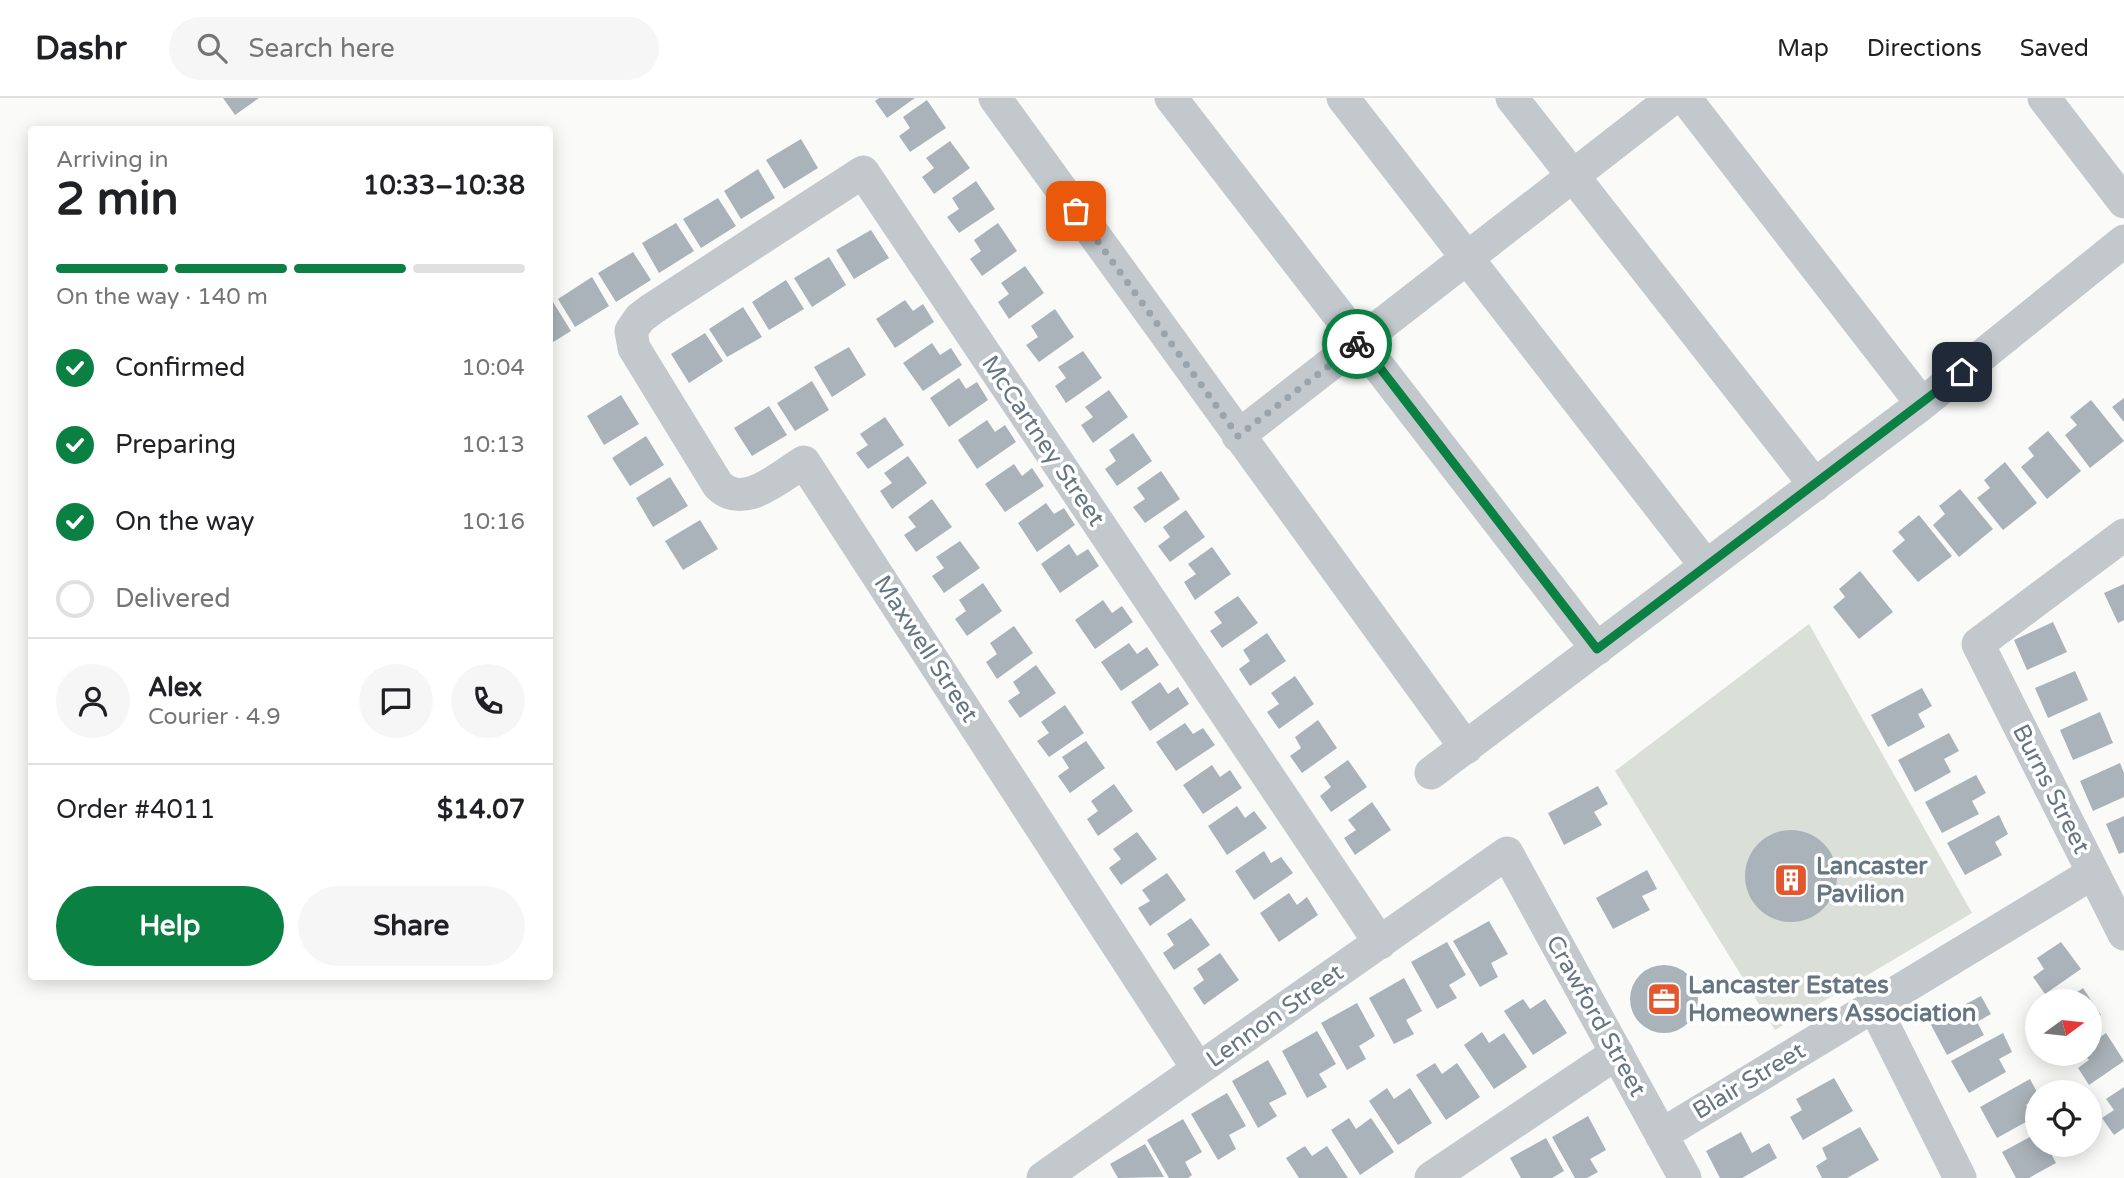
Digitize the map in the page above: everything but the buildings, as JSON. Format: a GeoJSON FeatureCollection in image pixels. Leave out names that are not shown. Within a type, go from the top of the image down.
{"type":"FeatureCollection","features":[{"type":"Feature","properties":{"kind":"street"},"geometry":{"type":"LineString","coordinates":[[995,98],[1466,748]]}},
{"type":"Feature","properties":{"kind":"street"},"geometry":{"type":"LineString","coordinates":[[1171,98],[1597,649]]}},
{"type":"Feature","properties":{"kind":"street"},"geometry":{"type":"LineString","coordinates":[[1343,98],[1706,566]]}},
{"type":"Feature","properties":{"kind":"street"},"geometry":{"type":"LineString","coordinates":[[1513,98],[1815,485]]}},
{"type":"Feature","properties":{"kind":"street"},"geometry":{"type":"LineString","coordinates":[[1238,436],[1673,98]]}},
{"type":"Feature","properties":{"kind":"street"},"geometry":{"type":"LineString","coordinates":[[1685,98],[1922,404]]}},
{"type":"Feature","properties":{"kind":"street"},"geometry":{"type":"LineString","coordinates":[[2044,98],[2124,202]]}},
{"type":"Feature","properties":{"kind":"street","name":"McCartney Street"},"geometry":{"type":"LineString","coordinates":[[631,331],[640,318],[652,309],[863,173],[1380,943]]}},
{"type":"Feature","properties":{"kind":"street"},"geometry":{"type":"LineString","coordinates":[[1431,774],[1922,404],[2124,241]]}},
{"type":"Feature","properties":{"kind":"street","name":"Maxwell Street"},"geometry":{"type":"LineString","coordinates":[[631,331],[634,348],[643,366],[718,485],[728,495],[742,496],[756,492],[804,462],[1198,1069]]}},
{"type":"Feature","properties":{"kind":"street","name":"Burns Street"},"geometry":{"type":"LineString","coordinates":[[2124,535],[1978,644],[2124,934]]}},
{"type":"Feature","properties":{"kind":"street","name":"Lennon Street"},"geometry":{"type":"LineString","coordinates":[[1043,1178],[1507,853]]}},
{"type":"Feature","properties":{"kind":"street","name":"Crawford Street"},"geometry":{"type":"LineString","coordinates":[[1507,853],[1685,1178]]}},
{"type":"Feature","properties":{"kind":"street","name":"Blair Street"},"geometry":{"type":"LineString","coordinates":[[1661,1135],[2093,873]]}},
{"type":"Feature","properties":{"kind":"street"},"geometry":{"type":"LineString","coordinates":[[1874,1006],[1960,1178]]}},
{"type":"Feature","properties":{"kind":"street"},"geometry":{"type":"LineString","coordinates":[[1431,1178],[1617,1053]]}},
{"type":"Feature","properties":{"kind":"shaded area"},"geometry":{"type":"Polygon","coordinates":[[[1809,624],[1972,913],[1775,1030],[1615,771],[1809,624]]]}},
{"type":"Feature","properties":{"kind":"way so far"},"geometry":{"type":"LineString","coordinates":[[1076,211],[1238,436],[1357,344]]}},
{"type":"Feature","properties":{"kind":"place","name":"Lancaster Pavilion"},"geometry":{"type":"Point","coordinates":[1791,880]}},
{"type":"Feature","properties":{"kind":"place","name":"Lancaster Estates Homeowners Association"},"geometry":{"type":"Point","coordinates":[1664,999]}},
{"type":"Feature","properties":{"kind":"route"},"geometry":{"type":"LineString","coordinates":[[1357,344],[1360,342],[1597,649],[1962,372]]}}]}
